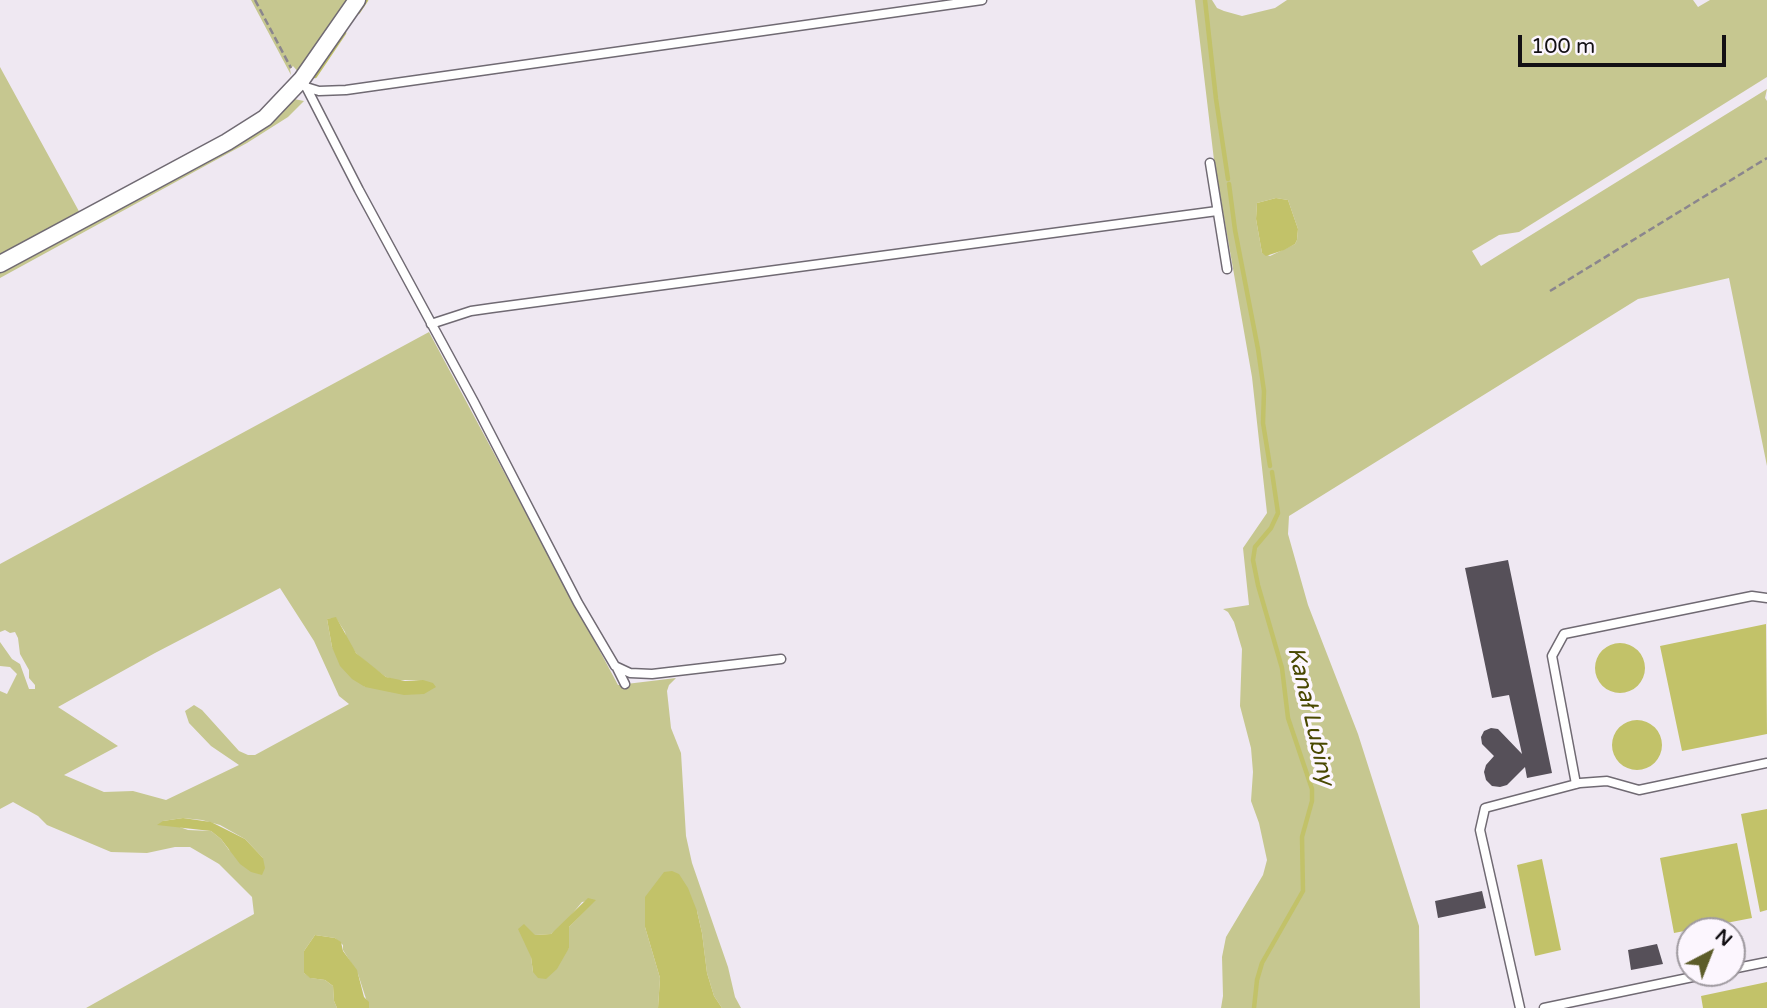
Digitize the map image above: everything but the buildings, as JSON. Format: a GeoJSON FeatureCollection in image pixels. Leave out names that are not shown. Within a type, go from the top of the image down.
{"type":"FeatureCollection","features":[{"type":"Feature","properties":{"kind":"street"},"geometry":{"type":"LineString","coordinates":[[0,264],[242,134],[265,118],[302,83],[357,0]]}},
{"type":"Feature","properties":{"kind":"lane"},"geometry":{"type":"LineString","coordinates":[[302,83],[319,91],[346,90],[982,0]]}},
{"type":"Feature","properties":{"kind":"lane"},"geometry":{"type":"LineString","coordinates":[[302,83],[578,603],[625,684]]}},
{"type":"Feature","properties":{"kind":"lane"},"geometry":{"type":"LineString","coordinates":[[1210,163],[1227,269]]}},
{"type":"Feature","properties":{"kind":"lane"},"geometry":{"type":"LineString","coordinates":[[431,324],[471,311],[1217,211]]}},
{"type":"Feature","properties":{"kind":"lane"},"geometry":{"type":"LineString","coordinates":[[1576,784],[1552,656],[1564,634],[1752,596],[1767,598]]}},
{"type":"Feature","properties":{"kind":"lane"},"geometry":{"type":"LineString","coordinates":[[615,666],[629,673],[652,674],[781,659]]}},
{"type":"Feature","properties":{"kind":"lane"},"geometry":{"type":"LineString","coordinates":[[1520,1008],[1480,830],[1485,807],[1576,784],[1607,781],[1639,790],[1767,763]]}},
{"type":"Feature","properties":{"kind":"lane"},"geometry":{"type":"LineString","coordinates":[[1746,966],[1767,962]]}},
{"type":"Feature","properties":{"kind":"lane"},"geometry":{"type":"LineString","coordinates":[[1544,1008],[1676,980]]}},
{"type":"Feature","properties":{"kind":"path"},"geometry":{"type":"LineString","coordinates":[[255,0],[302,83]]}},
{"type":"Feature","properties":{"kind":"path"},"geometry":{"type":"LineString","coordinates":[[1550,291],[1767,158]]}},
{"type":"Feature","properties":{"kind":"green space"},"geometry":{"type":"Polygon","coordinates":[[[251,0],[353,0],[301,75],[293,66],[290,69],[291,75],[251,0]]]}},
{"type":"Feature","properties":{"kind":"green space"},"geometry":{"type":"Polygon","coordinates":[[[1195,0],[1212,0],[1217,8],[1242,16],[1275,8],[1287,0],[1693,0],[1698,7],[1710,0],[1767,0],[1767,77],[1519,232],[1499,235],[1472,251],[1481,266],[1767,89],[1767,466],[1729,278],[1638,299],[1289,516],[1288,534],[1308,605],[1358,734],[1419,926],[1420,1008],[1221,1008],[1222,957],[1226,937],[1263,875],[1267,860],[1251,801],[1251,748],[1240,706],[1242,649],[1234,622],[1223,609],[1249,605],[1243,548],[1267,513],[1252,377],[1214,160],[1195,0]],[[1276,198],[1257,203],[1256,219],[1262,253],[1270,256],[1295,244],[1297,240],[1298,229],[1288,200],[1276,198]]]}},
{"type":"Feature","properties":{"kind":"green space"},"geometry":{"type":"Polygon","coordinates":[[[0,67],[81,215],[294,99],[304,101],[288,117],[247,143],[0,278],[0,67]]]}},
{"type":"Feature","properties":{"kind":"green space"},"geometry":{"type":"Polygon","coordinates":[[[429,332],[618,685],[676,678],[667,691],[671,728],[681,753],[686,836],[692,863],[728,967],[735,997],[741,1008],[722,1008],[714,996],[707,973],[697,911],[645,927],[660,978],[658,1008],[369,1008],[358,974],[343,950],[343,945],[335,938],[315,935],[304,951],[304,973],[311,978],[325,980],[333,986],[337,1008],[86,1008],[254,914],[252,897],[219,864],[190,847],[147,853],[111,852],[47,825],[38,816],[13,802],[0,809],[0,691],[7,694],[17,674],[10,667],[0,666],[0,642],[12,659],[20,664],[29,689],[35,689],[35,685],[29,678],[29,670],[20,654],[15,632],[0,632],[0,564],[429,332]],[[280,588],[58,707],[118,746],[64,775],[104,792],[133,791],[166,800],[239,765],[211,746],[189,723],[185,711],[194,705],[202,710],[239,751],[255,755],[349,704],[339,696],[314,641],[280,588]],[[336,618],[327,619],[332,647],[365,687],[423,680],[395,680],[386,677],[356,653],[336,618]],[[183,818],[163,821],[188,830],[211,831],[229,850],[263,858],[245,839],[220,825],[183,818]],[[595,900],[582,902],[564,924],[551,934],[535,935],[531,957],[533,972],[569,948],[569,927],[595,900]]]}},
{"type":"Feature","properties":{"kind":"shaded area"},"geometry":{"type":"Polygon","coordinates":[[[1276,198],[1288,200],[1298,229],[1297,240],[1284,250],[1266,256],[1262,253],[1256,219],[1257,203],[1276,198]]]}},
{"type":"Feature","properties":{"kind":"shaded area"},"geometry":{"type":"Polygon","coordinates":[[[336,617],[356,653],[386,677],[405,681],[423,680],[436,687],[424,694],[404,695],[365,687],[352,679],[340,666],[332,647],[327,619],[336,617]]]}},
{"type":"Feature","properties":{"kind":"shaded area"},"geometry":{"type":"Polygon","coordinates":[[[1766,624],[1767,734],[1682,751],[1660,646],[1766,624]]]}},
{"type":"Feature","properties":{"kind":"shaded area"},"geometry":{"type":"Polygon","coordinates":[[[1610,644],[1630,644],[1644,658],[1644,678],[1630,692],[1610,692],[1596,678],[1596,658],[1610,644]]]}},
{"type":"Feature","properties":{"kind":"shaded area"},"geometry":{"type":"Polygon","coordinates":[[[1627,721],[1647,721],[1661,735],[1661,755],[1647,769],[1627,769],[1613,755],[1613,735],[1627,721]]]}},
{"type":"Feature","properties":{"kind":"shaded area"},"geometry":{"type":"Polygon","coordinates":[[[1767,809],[1767,910],[1760,912],[1741,814],[1767,809]]]}},
{"type":"Feature","properties":{"kind":"shaded area"},"geometry":{"type":"Polygon","coordinates":[[[183,818],[211,822],[245,839],[263,858],[265,868],[262,875],[251,872],[240,864],[221,839],[211,831],[157,825],[163,821],[183,818]]]}},
{"type":"Feature","properties":{"kind":"shaded area"},"geometry":{"type":"Polygon","coordinates":[[[1737,843],[1752,918],[1676,917],[1674,933],[1660,858],[1737,843]]]}},
{"type":"Feature","properties":{"kind":"shaded area"},"geometry":{"type":"Polygon","coordinates":[[[1542,859],[1561,950],[1535,956],[1517,865],[1542,859]]]}},
{"type":"Feature","properties":{"kind":"shaded area"},"geometry":{"type":"Polygon","coordinates":[[[664,872],[679,874],[688,888],[697,911],[707,973],[714,996],[722,1008],[658,1008],[660,978],[645,927],[645,897],[664,872]]]}},
{"type":"Feature","properties":{"kind":"shaded area"},"geometry":{"type":"Polygon","coordinates":[[[588,898],[596,900],[569,927],[569,948],[557,969],[546,979],[538,978],[533,972],[531,957],[518,929],[524,924],[535,935],[551,934],[588,898]]]}},
{"type":"Feature","properties":{"kind":"shaded area"},"geometry":{"type":"Polygon","coordinates":[[[315,935],[335,938],[341,942],[343,951],[357,970],[369,1008],[337,1008],[333,986],[325,980],[310,978],[304,973],[304,951],[315,935]]]}},
{"type":"Feature","properties":{"kind":"shaded area"},"geometry":{"type":"Polygon","coordinates":[[[1767,982],[1767,1008],[1703,1008],[1701,996],[1767,982]]]}},
{"type":"Feature","properties":{"kind":"waterway"},"geometry":{"type":"LineString","coordinates":[[358,12],[366,0]]}},
{"type":"Feature","properties":{"kind":"waterway","name":"Kanał Lubiny"},"geometry":{"type":"LineString","coordinates":[[1205,0],[1228,179]]}},
{"type":"Feature","properties":{"kind":"waterway"},"geometry":{"type":"LineString","coordinates":[[315,76],[344,33]]}},
{"type":"Feature","properties":{"kind":"waterway","name":"Kanał Lubiny"},"geometry":{"type":"LineString","coordinates":[[1229,184],[1258,349],[1264,391],[1263,423],[1270,466]]}},
{"type":"Feature","properties":{"kind":"waterway","name":"Kanał Lubiny"},"geometry":{"type":"LineString","coordinates":[[1254,1008],[1262,963],[1303,891],[1302,837],[1312,801],[1312,789],[1288,718],[1282,668],[1253,560],[1255,547],[1271,528],[1278,513],[1272,472]]}}]}
